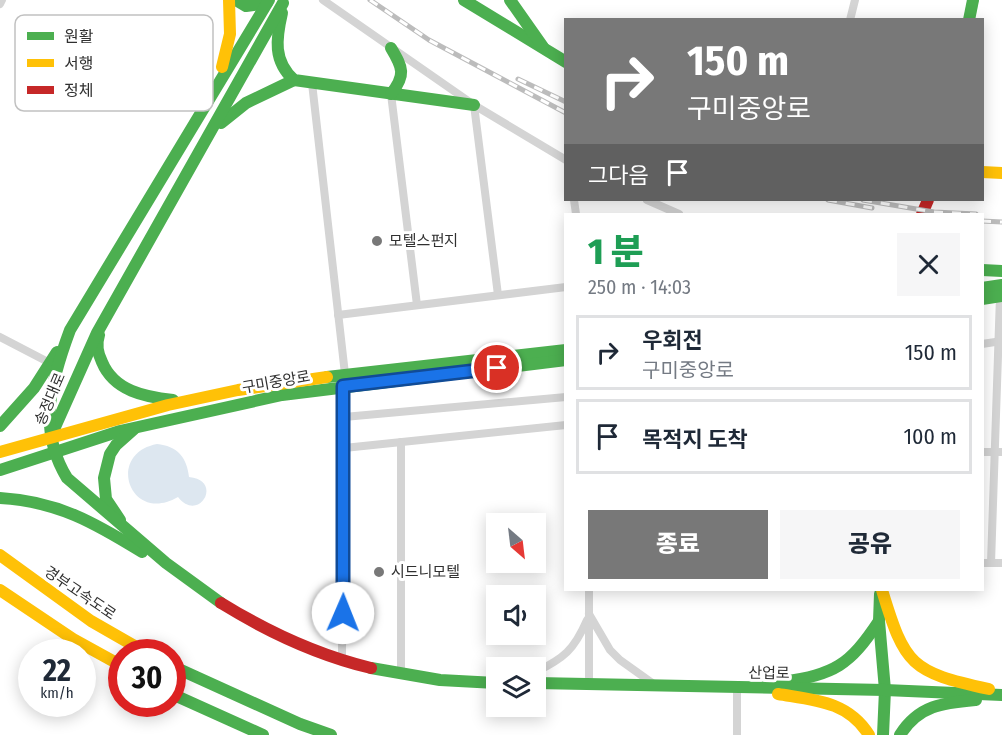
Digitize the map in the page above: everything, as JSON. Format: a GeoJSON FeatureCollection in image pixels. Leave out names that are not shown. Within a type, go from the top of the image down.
{"type":"FeatureCollection","features":[{"type":"Feature","properties":{"kind":"main road"},"geometry":{"type":"LineString","coordinates":[[214,89],[228,43],[231,20],[229,0]]}},
{"type":"Feature","properties":{"kind":"main road"},"geometry":{"type":"LineString","coordinates":[[236,0],[246,6],[268,2]]}},
{"type":"Feature","properties":{"kind":"main road"},"geometry":{"type":"LineString","coordinates":[[464,0],[479,3],[548,53],[564,61]]}},
{"type":"Feature","properties":{"kind":"main road"},"geometry":{"type":"LineString","coordinates":[[510,0],[548,53]]}},
{"type":"Feature","properties":{"kind":"main road"},"geometry":{"type":"LineString","coordinates":[[969,18],[973,0]]}},
{"type":"Feature","properties":{"kind":"main road","name":"송정대로"},"geometry":{"type":"LineString","coordinates":[[214,89],[268,2]]}},
{"type":"Feature","properties":{"kind":"main road"},"geometry":{"type":"LineString","coordinates":[[284,2],[279,25],[280,58],[284,69],[294,80]]}},
{"type":"Feature","properties":{"kind":"main road","name":"송정대로"},"geometry":{"type":"LineString","coordinates":[[51,437],[66,407],[82,361],[284,2]]}},
{"type":"Feature","properties":{"kind":"main road"},"geometry":{"type":"LineString","coordinates":[[391,48],[403,69],[402,79],[391,94]]}},
{"type":"Feature","properties":{"kind":"main road"},"geometry":{"type":"LineString","coordinates":[[210,136],[225,118],[238,108],[294,80],[474,105]]}},
{"type":"Feature","properties":{"kind":"main road","name":"송정대로"},"geometry":{"type":"LineString","coordinates":[[51,437],[49,416],[51,394],[70,330],[201,111]]}},
{"type":"Feature","properties":{"kind":"main road"},"geometry":{"type":"LineString","coordinates":[[984,172],[1002,173]]}},
{"type":"Feature","properties":{"kind":"main road"},"geometry":{"type":"LineString","coordinates":[[984,270],[1002,271]]}},
{"type":"Feature","properties":{"kind":"main road"},"geometry":{"type":"LineString","coordinates":[[984,288],[1001,292]]}},
{"type":"Feature","properties":{"kind":"main road"},"geometry":{"type":"LineString","coordinates":[[984,298],[1001,292]]}},
{"type":"Feature","properties":{"kind":"main road"},"geometry":{"type":"LineString","coordinates":[[114,303],[97,338],[98,351],[108,376],[119,385],[148,397],[192,399]]}},
{"type":"Feature","properties":{"kind":"main road"},"geometry":{"type":"LineString","coordinates":[[0,426],[34,388],[70,330]]}},
{"type":"Feature","properties":{"kind":"main road","name":"구미중앙로"},"geometry":{"type":"LineString","coordinates":[[0,452],[130,414],[192,399],[564,350]]}},
{"type":"Feature","properties":{"kind":"main road","name":"구미중앙로"},"geometry":{"type":"LineString","coordinates":[[0,470],[136,427],[344,380],[564,360]]}},
{"type":"Feature","properties":{"kind":"main road"},"geometry":{"type":"LineString","coordinates":[[544,363],[564,371]]}},
{"type":"Feature","properties":{"kind":"main road"},"geometry":{"type":"LineString","coordinates":[[127,531],[106,499],[104,478],[110,454],[116,445],[136,427]]}},
{"type":"Feature","properties":{"kind":"main road"},"geometry":{"type":"LineString","coordinates":[[51,437],[60,468],[67,478],[189,581]]}},
{"type":"Feature","properties":{"kind":"main road"},"geometry":{"type":"LineString","coordinates":[[0,498],[20,498],[87,518],[240,615],[303,647],[400,675],[486,683]]}},
{"type":"Feature","properties":{"kind":"main road","name":"경부고속도로"},"geometry":{"type":"LineString","coordinates":[[0,555],[91,621],[122,639]]}},
{"type":"Feature","properties":{"kind":"main road"},"geometry":{"type":"LineString","coordinates":[[0,590],[73,639],[108,658]]}},
{"type":"Feature","properties":{"kind":"main road"},"geometry":{"type":"LineString","coordinates":[[881,591],[879,621],[885,690],[883,735]]}},
{"type":"Feature","properties":{"kind":"main road"},"geometry":{"type":"LineString","coordinates":[[881,591],[900,644],[914,662],[934,675],[1002,695]]}},
{"type":"Feature","properties":{"kind":"main road"},"geometry":{"type":"LineString","coordinates":[[742,687],[830,673],[845,664],[856,653],[879,621]]}},
{"type":"Feature","properties":{"kind":"main road"},"geometry":{"type":"LineString","coordinates":[[186,672],[300,724],[331,735]]}},
{"type":"Feature","properties":{"kind":"main road","name":"산업로"},"geometry":{"type":"LineString","coordinates":[[546,683],[885,690],[1002,695]]}},
{"type":"Feature","properties":{"kind":"main road"},"geometry":{"type":"LineString","coordinates":[[742,687],[844,708],[861,721],[869,735]]}},
{"type":"Feature","properties":{"kind":"main road"},"geometry":{"type":"LineString","coordinates":[[900,735],[915,715],[930,707],[1002,695]]}},
{"type":"Feature","properties":{"kind":"main road"},"geometry":{"type":"LineString","coordinates":[[186,700],[263,735]]}},
{"type":"Feature","properties":{"kind":"street"},"geometry":{"type":"LineString","coordinates":[[0,4],[2,0]]}},
{"type":"Feature","properties":{"kind":"street"},"geometry":{"type":"LineString","coordinates":[[323,0],[474,105],[564,159]]}},
{"type":"Feature","properties":{"kind":"street"},"geometry":{"type":"LineString","coordinates":[[850,18],[855,0]]}},
{"type":"Feature","properties":{"kind":"street"},"geometry":{"type":"LineString","coordinates":[[312,83],[344,380],[342,660]]}},
{"type":"Feature","properties":{"kind":"street"},"geometry":{"type":"LineString","coordinates":[[391,94],[417,305]]}},
{"type":"Feature","properties":{"kind":"street"},"geometry":{"type":"LineString","coordinates":[[474,105],[498,295]]}},
{"type":"Feature","properties":{"kind":"street"},"geometry":{"type":"LineString","coordinates":[[649,201],[676,213]]}},
{"type":"Feature","properties":{"kind":"street"},"geometry":{"type":"LineString","coordinates":[[338,315],[564,287]]}},
{"type":"Feature","properties":{"kind":"street"},"geometry":{"type":"LineString","coordinates":[[1001,292],[998,452],[987,563],[1002,563]]}},
{"type":"Feature","properties":{"kind":"street"},"geometry":{"type":"LineString","coordinates":[[0,337],[50,363]]}},
{"type":"Feature","properties":{"kind":"street"},"geometry":{"type":"LineString","coordinates":[[984,344],[1000,341]]}},
{"type":"Feature","properties":{"kind":"street"},"geometry":{"type":"LineString","coordinates":[[344,417],[564,397]]}},
{"type":"Feature","properties":{"kind":"street"},"geometry":{"type":"LineString","coordinates":[[344,448],[564,425]]}},
{"type":"Feature","properties":{"kind":"street"},"geometry":{"type":"LineString","coordinates":[[400,675],[401,442]]}},
{"type":"Feature","properties":{"kind":"street"},"geometry":{"type":"LineString","coordinates":[[589,684],[590,591]]}},
{"type":"Feature","properties":{"kind":"street"},"geometry":{"type":"LineString","coordinates":[[546,667],[569,651],[578,640],[589,614]]}},
{"type":"Feature","properties":{"kind":"street"},"geometry":{"type":"LineString","coordinates":[[589,614],[610,650],[620,660],[656,685]]}},
{"type":"Feature","properties":{"kind":"street"},"geometry":{"type":"LineString","coordinates":[[737,735],[742,687]]}},
{"type":"Feature","properties":{"kind":"shaded area"},"geometry":{"type":"Polygon","coordinates":[[[157,444],[170,447],[180,454],[186,464],[189,477],[205,485],[206,492],[200,503],[194,506],[186,504],[178,497],[161,503],[147,502],[137,495],[130,485],[128,473],[132,460],[141,450],[157,444]]]}},
{"type":"Feature","properties":{"kind":"railway"},"geometry":{"type":"LineString","coordinates":[[370,0],[429,40],[564,112]]}},
{"type":"Feature","properties":{"kind":"railway"},"geometry":{"type":"LineString","coordinates":[[518,79],[564,101]]}},
{"type":"Feature","properties":{"kind":"railway"},"geometry":{"type":"LineString","coordinates":[[834,201],[872,208]]}},
{"type":"Feature","properties":{"kind":"railway"},"geometry":{"type":"LineString","coordinates":[[869,201],[934,212],[955,213]]}},
{"type":"Feature","properties":{"kind":"railway"},"geometry":{"type":"LineString","coordinates":[[984,221],[1002,222]]}},
{"type":"Feature","properties":{"kind":"traffic: fast"},"geometry":{"type":"LineString","coordinates":[[236,0],[246,6],[267,3]]}},
{"type":"Feature","properties":{"kind":"traffic: fast"},"geometry":{"type":"LineString","coordinates":[[213,93],[269,0]]}},
{"type":"Feature","properties":{"kind":"traffic: fast"},"geometry":{"type":"LineString","coordinates":[[464,0],[564,61]]}},
{"type":"Feature","properties":{"kind":"traffic: fast"},"geometry":{"type":"LineString","coordinates":[[510,0],[543,47]]}},
{"type":"Feature","properties":{"kind":"traffic: fast"},"geometry":{"type":"LineString","coordinates":[[969,18],[973,0]]}},
{"type":"Feature","properties":{"kind":"traffic: fast"},"geometry":{"type":"LineString","coordinates":[[51,436],[97,333],[283,3]]}},
{"type":"Feature","properties":{"kind":"traffic: fast"},"geometry":{"type":"LineString","coordinates":[[282,13],[278,32],[279,57],[287,73],[294,80],[474,105]]}},
{"type":"Feature","properties":{"kind":"traffic: fast"},"geometry":{"type":"LineString","coordinates":[[391,48],[401,71],[399,82],[391,94]]}},
{"type":"Feature","properties":{"kind":"traffic: fast"},"geometry":{"type":"LineString","coordinates":[[221,123],[246,103],[294,80]]}},
{"type":"Feature","properties":{"kind":"traffic: fast"},"geometry":{"type":"LineString","coordinates":[[202,111],[70,330],[53,386],[50,423],[52,441],[67,478],[166,563],[221,603]]}},
{"type":"Feature","properties":{"kind":"traffic: fast"},"geometry":{"type":"LineString","coordinates":[[984,270],[1002,271]]}},
{"type":"Feature","properties":{"kind":"traffic: fast"},"geometry":{"type":"LineString","coordinates":[[984,288],[1002,285]]}},
{"type":"Feature","properties":{"kind":"traffic: fast"},"geometry":{"type":"LineString","coordinates":[[984,299],[1002,296]]}},
{"type":"Feature","properties":{"kind":"traffic: fast"},"geometry":{"type":"LineString","coordinates":[[99,335],[99,356],[114,380],[132,391],[173,400]]}},
{"type":"Feature","properties":{"kind":"traffic: fast"},"geometry":{"type":"LineString","coordinates":[[327,377],[564,350]]}},
{"type":"Feature","properties":{"kind":"traffic: fast"},"geometry":{"type":"LineString","coordinates":[[0,426],[34,388],[57,352]]}},
{"type":"Feature","properties":{"kind":"traffic: fast"},"geometry":{"type":"LineString","coordinates":[[0,470],[120,431],[282,395],[564,360]]}},
{"type":"Feature","properties":{"kind":"traffic: fast"},"geometry":{"type":"LineString","coordinates":[[120,520],[106,499],[104,478],[110,454],[116,445],[134,429]]}},
{"type":"Feature","properties":{"kind":"traffic: fast"},"geometry":{"type":"LineString","coordinates":[[0,498],[40,504],[75,515],[142,552]]}},
{"type":"Feature","properties":{"kind":"traffic: fast"},"geometry":{"type":"LineString","coordinates":[[880,594],[879,621],[885,690],[883,735]]}},
{"type":"Feature","properties":{"kind":"traffic: fast"},"geometry":{"type":"LineString","coordinates":[[782,682],[815,675],[839,665],[859,648],[879,621]]}},
{"type":"Feature","properties":{"kind":"traffic: fast"},"geometry":{"type":"LineString","coordinates":[[371,668],[440,680],[486,682]]}},
{"type":"Feature","properties":{"kind":"traffic: fast"},"geometry":{"type":"LineString","coordinates":[[186,672],[300,724],[331,735]]}},
{"type":"Feature","properties":{"kind":"traffic: fast"},"geometry":{"type":"LineString","coordinates":[[546,683],[885,690],[1002,695]]}},
{"type":"Feature","properties":{"kind":"traffic: fast"},"geometry":{"type":"LineString","coordinates":[[186,700],[263,735]]}},
{"type":"Feature","properties":{"kind":"traffic: fast"},"geometry":{"type":"LineString","coordinates":[[900,735],[915,717],[933,707],[976,700]]}},
{"type":"Feature","properties":{"kind":"traffic: slow"},"geometry":{"type":"LineString","coordinates":[[222,67],[230,34],[229,0]]}},
{"type":"Feature","properties":{"kind":"traffic: slow"},"geometry":{"type":"LineString","coordinates":[[984,172],[1002,173]]}},
{"type":"Feature","properties":{"kind":"traffic: slow"},"geometry":{"type":"LineString","coordinates":[[0,452],[168,405],[238,390],[327,377]]}},
{"type":"Feature","properties":{"kind":"traffic: slow"},"geometry":{"type":"LineString","coordinates":[[0,555],[91,621],[122,639]]}},
{"type":"Feature","properties":{"kind":"traffic: slow"},"geometry":{"type":"LineString","coordinates":[[0,590],[73,639],[108,658]]}},
{"type":"Feature","properties":{"kind":"traffic: slow"},"geometry":{"type":"LineString","coordinates":[[882,591],[897,635],[915,662],[943,677],[989,689]]}},
{"type":"Feature","properties":{"kind":"traffic: slow"},"geometry":{"type":"LineString","coordinates":[[778,694],[829,704],[851,715],[869,735]]}},
{"type":"Feature","properties":{"kind":"traffic: jam"},"geometry":{"type":"LineString","coordinates":[[922,213],[928,201]]}},
{"type":"Feature","properties":{"kind":"traffic: jam"},"geometry":{"type":"LineString","coordinates":[[221,603],[293,642],[371,668]]}},
{"type":"Feature","properties":{"kind":"place","name":"모텔스펀지"},"geometry":{"type":"Point","coordinates":[377,241]}},
{"type":"Feature","properties":{"kind":"place","name":"시드니모텔"},"geometry":{"type":"Point","coordinates":[379,572]}},
{"type":"Feature","properties":{"kind":"route"},"geometry":{"type":"LineString","coordinates":[[343,613],[343,386],[497,368]]}}]}
